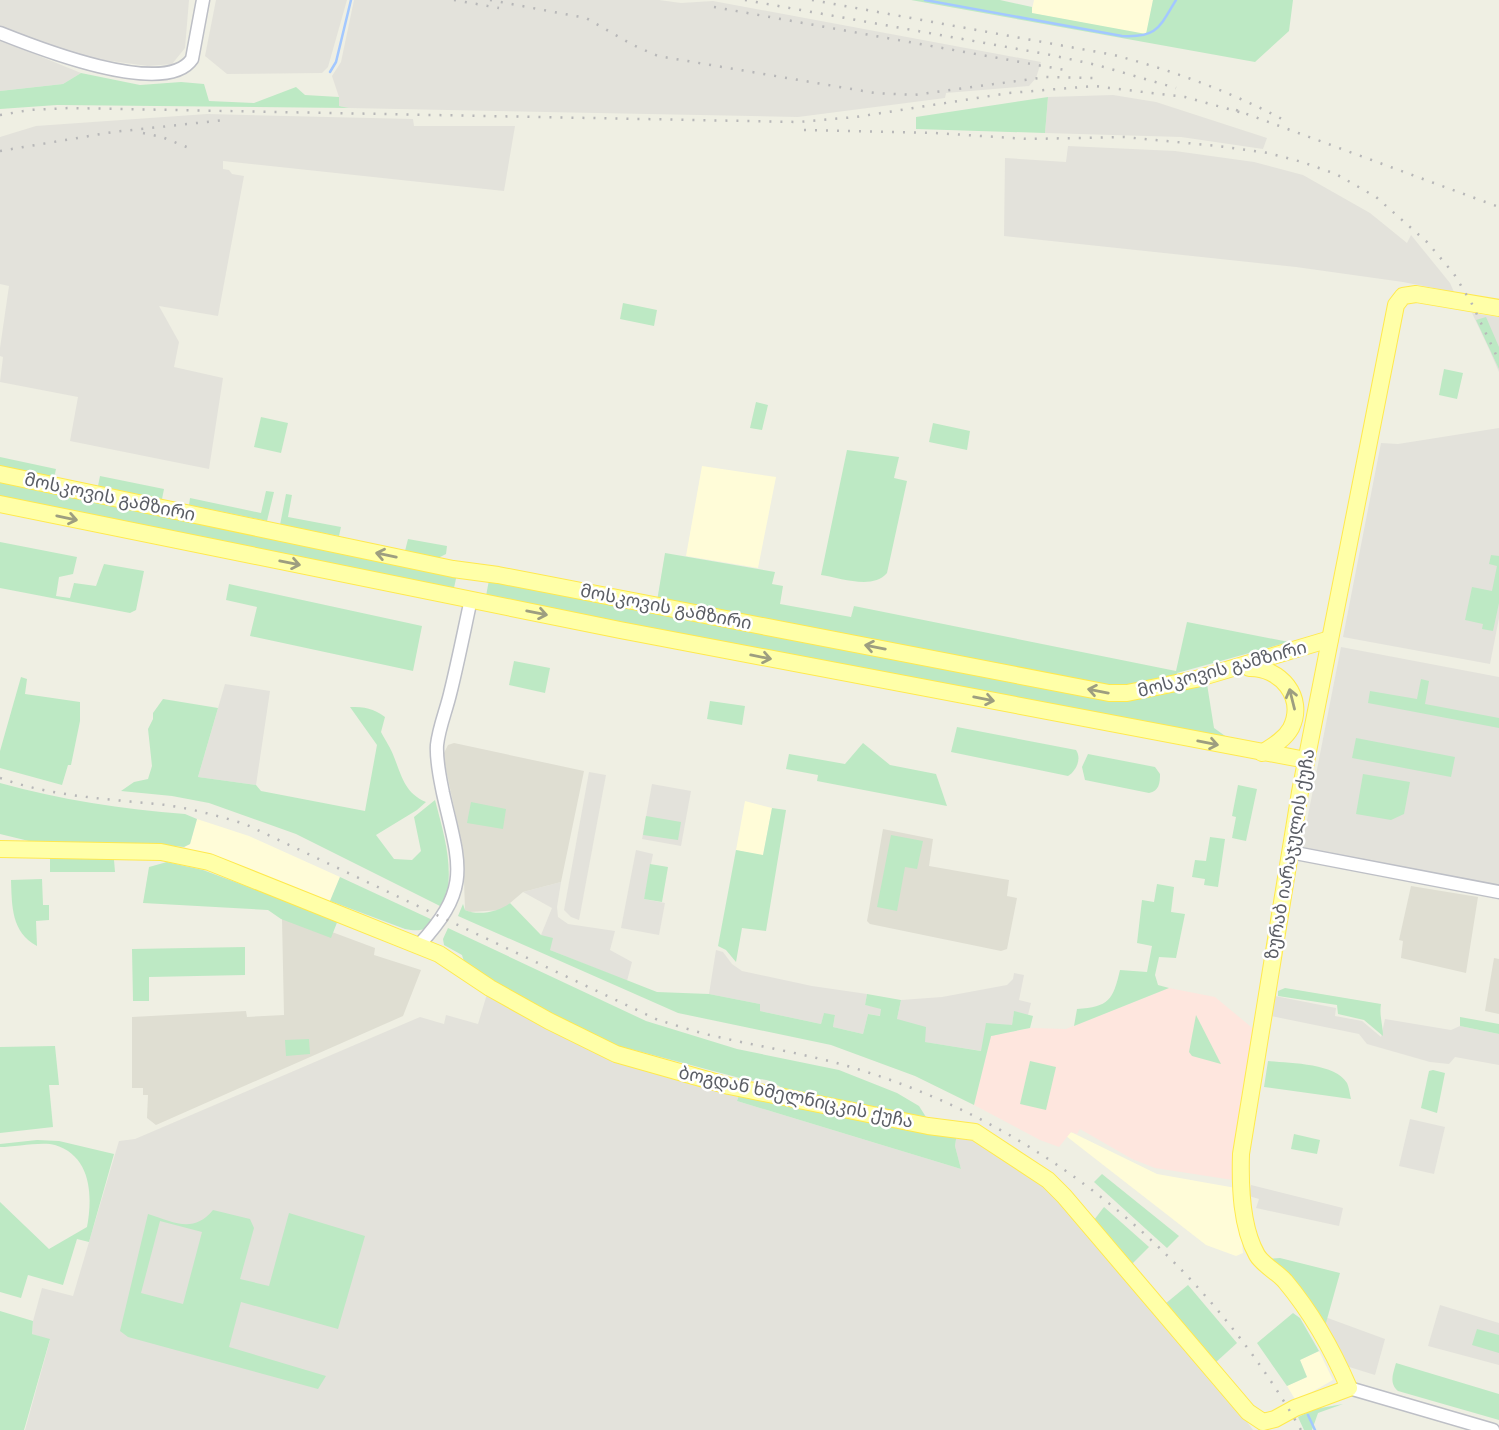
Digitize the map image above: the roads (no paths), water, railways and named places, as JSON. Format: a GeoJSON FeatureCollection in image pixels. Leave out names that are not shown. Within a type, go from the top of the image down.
{"type":"FeatureCollection","features":[{"type":"Feature","properties":{"kind":"main road","name":"ზურაბ იარაჯულის ქუჩა"},"geometry":{"type":"LineString","coordinates":[[1349,1388],[1301,1302],[1284,1280],[1259,1258],[1251,1242],[1241,1184],[1245,1121],[1306,760],[1396,305],[1404,296],[1416,294],[1499,308]]}},
{"type":"Feature","properties":{"kind":"main road","name":"მოსკოვის გამზირი"},"geometry":{"type":"LineString","coordinates":[[0,474],[475,572],[1109,693],[1127,694],[1236,668],[1331,639]]}},
{"type":"Feature","properties":{"kind":"main road","name":"მოსკოვის გამზირი"},"geometry":{"type":"LineString","coordinates":[[0,504],[471,599],[1306,760]]}},
{"type":"Feature","properties":{"kind":"main road"},"geometry":{"type":"LineString","coordinates":[[471,599],[475,572]]}},
{"type":"Feature","properties":{"kind":"main road"},"geometry":{"type":"LineString","coordinates":[[1236,668],[1262,668],[1270,671],[1285,683],[1293,695],[1295,709],[1290,728],[1282,739],[1262,753]]}},
{"type":"Feature","properties":{"kind":"main road","name":"ბოგდან ხმელნიცკის ქუჩა"},"geometry":{"type":"LineString","coordinates":[[0,849],[141,851],[182,855],[209,862],[439,954],[490,988],[616,1054],[729,1086],[928,1126],[964,1129],[984,1136],[1048,1180],[1064,1196],[1254,1418],[1263,1422],[1275,1419],[1295,1408],[1349,1388]]}},
{"type":"Feature","properties":{"kind":"street"},"geometry":{"type":"LineString","coordinates":[[0,33],[89,64],[137,73],[169,72],[188,65],[192,59],[204,0]]}},
{"type":"Feature","properties":{"kind":"street"},"geometry":{"type":"LineString","coordinates":[[419,945],[447,910],[459,872],[458,856],[440,781],[437,749],[438,734],[457,667],[471,599]]}},
{"type":"Feature","properties":{"kind":"street"},"geometry":{"type":"LineString","coordinates":[[1290,852],[1499,892]]}},
{"type":"Feature","properties":{"kind":"street"},"geometry":{"type":"LineString","coordinates":[[1349,1388],[1493,1430]]}},
{"type":"Feature","properties":{"kind":"waterway"},"geometry":{"type":"LineString","coordinates":[[330,72],[336,62],[351,0]]}},
{"type":"Feature","properties":{"kind":"waterway"},"geometry":{"type":"LineString","coordinates":[[925,0],[1122,36],[1150,33],[1161,24],[1176,0]]}},
{"type":"Feature","properties":{"kind":"waterway"},"geometry":{"type":"LineString","coordinates":[[1308,1415],[1315,1430]]}},
{"type":"Feature","properties":{"kind":"railway"},"geometry":{"type":"LineString","coordinates":[[454,0],[499,8]]}},
{"type":"Feature","properties":{"kind":"railway"},"geometry":{"type":"LineString","coordinates":[[490,0],[586,18],[658,56],[875,93],[914,95],[1046,77],[1094,78]]}},
{"type":"Feature","properties":{"kind":"railway"},"geometry":{"type":"LineString","coordinates":[[745,0],[1046,54],[1097,65],[1176,88]]}},
{"type":"Feature","properties":{"kind":"railway"},"geometry":{"type":"LineString","coordinates":[[812,0],[1114,55],[1200,82],[1282,119]]}},
{"type":"Feature","properties":{"kind":"railway"},"geometry":{"type":"LineString","coordinates":[[714,7],[1065,70]]}},
{"type":"Feature","properties":{"kind":"railway"},"geometry":{"type":"LineString","coordinates":[[0,115],[70,108],[798,122],[856,117],[1009,93],[1094,86],[1185,97],[1243,113]]}},
{"type":"Feature","properties":{"kind":"railway"},"geometry":{"type":"LineString","coordinates":[[1236,110],[1499,207]]}},
{"type":"Feature","properties":{"kind":"railway"},"geometry":{"type":"LineString","coordinates":[[0,151],[113,132],[225,120]]}},
{"type":"Feature","properties":{"kind":"railway"},"geometry":{"type":"LineString","coordinates":[[804,130],[935,133],[1028,139],[1124,137],[1268,153],[1302,162],[1336,174],[1376,197],[1427,242],[1454,274],[1472,304],[1499,361]]}},
{"type":"Feature","properties":{"kind":"railway"},"geometry":{"type":"LineString","coordinates":[[143,133],[189,148]]}},
{"type":"Feature","properties":{"kind":"railway"},"geometry":{"type":"LineString","coordinates":[[0,778],[61,793],[166,805],[245,824],[658,1020],[854,1068],[924,1093],[990,1124],[1053,1162],[1112,1206],[1167,1255],[1217,1309],[1261,1367],[1301,1430]]}}]}
